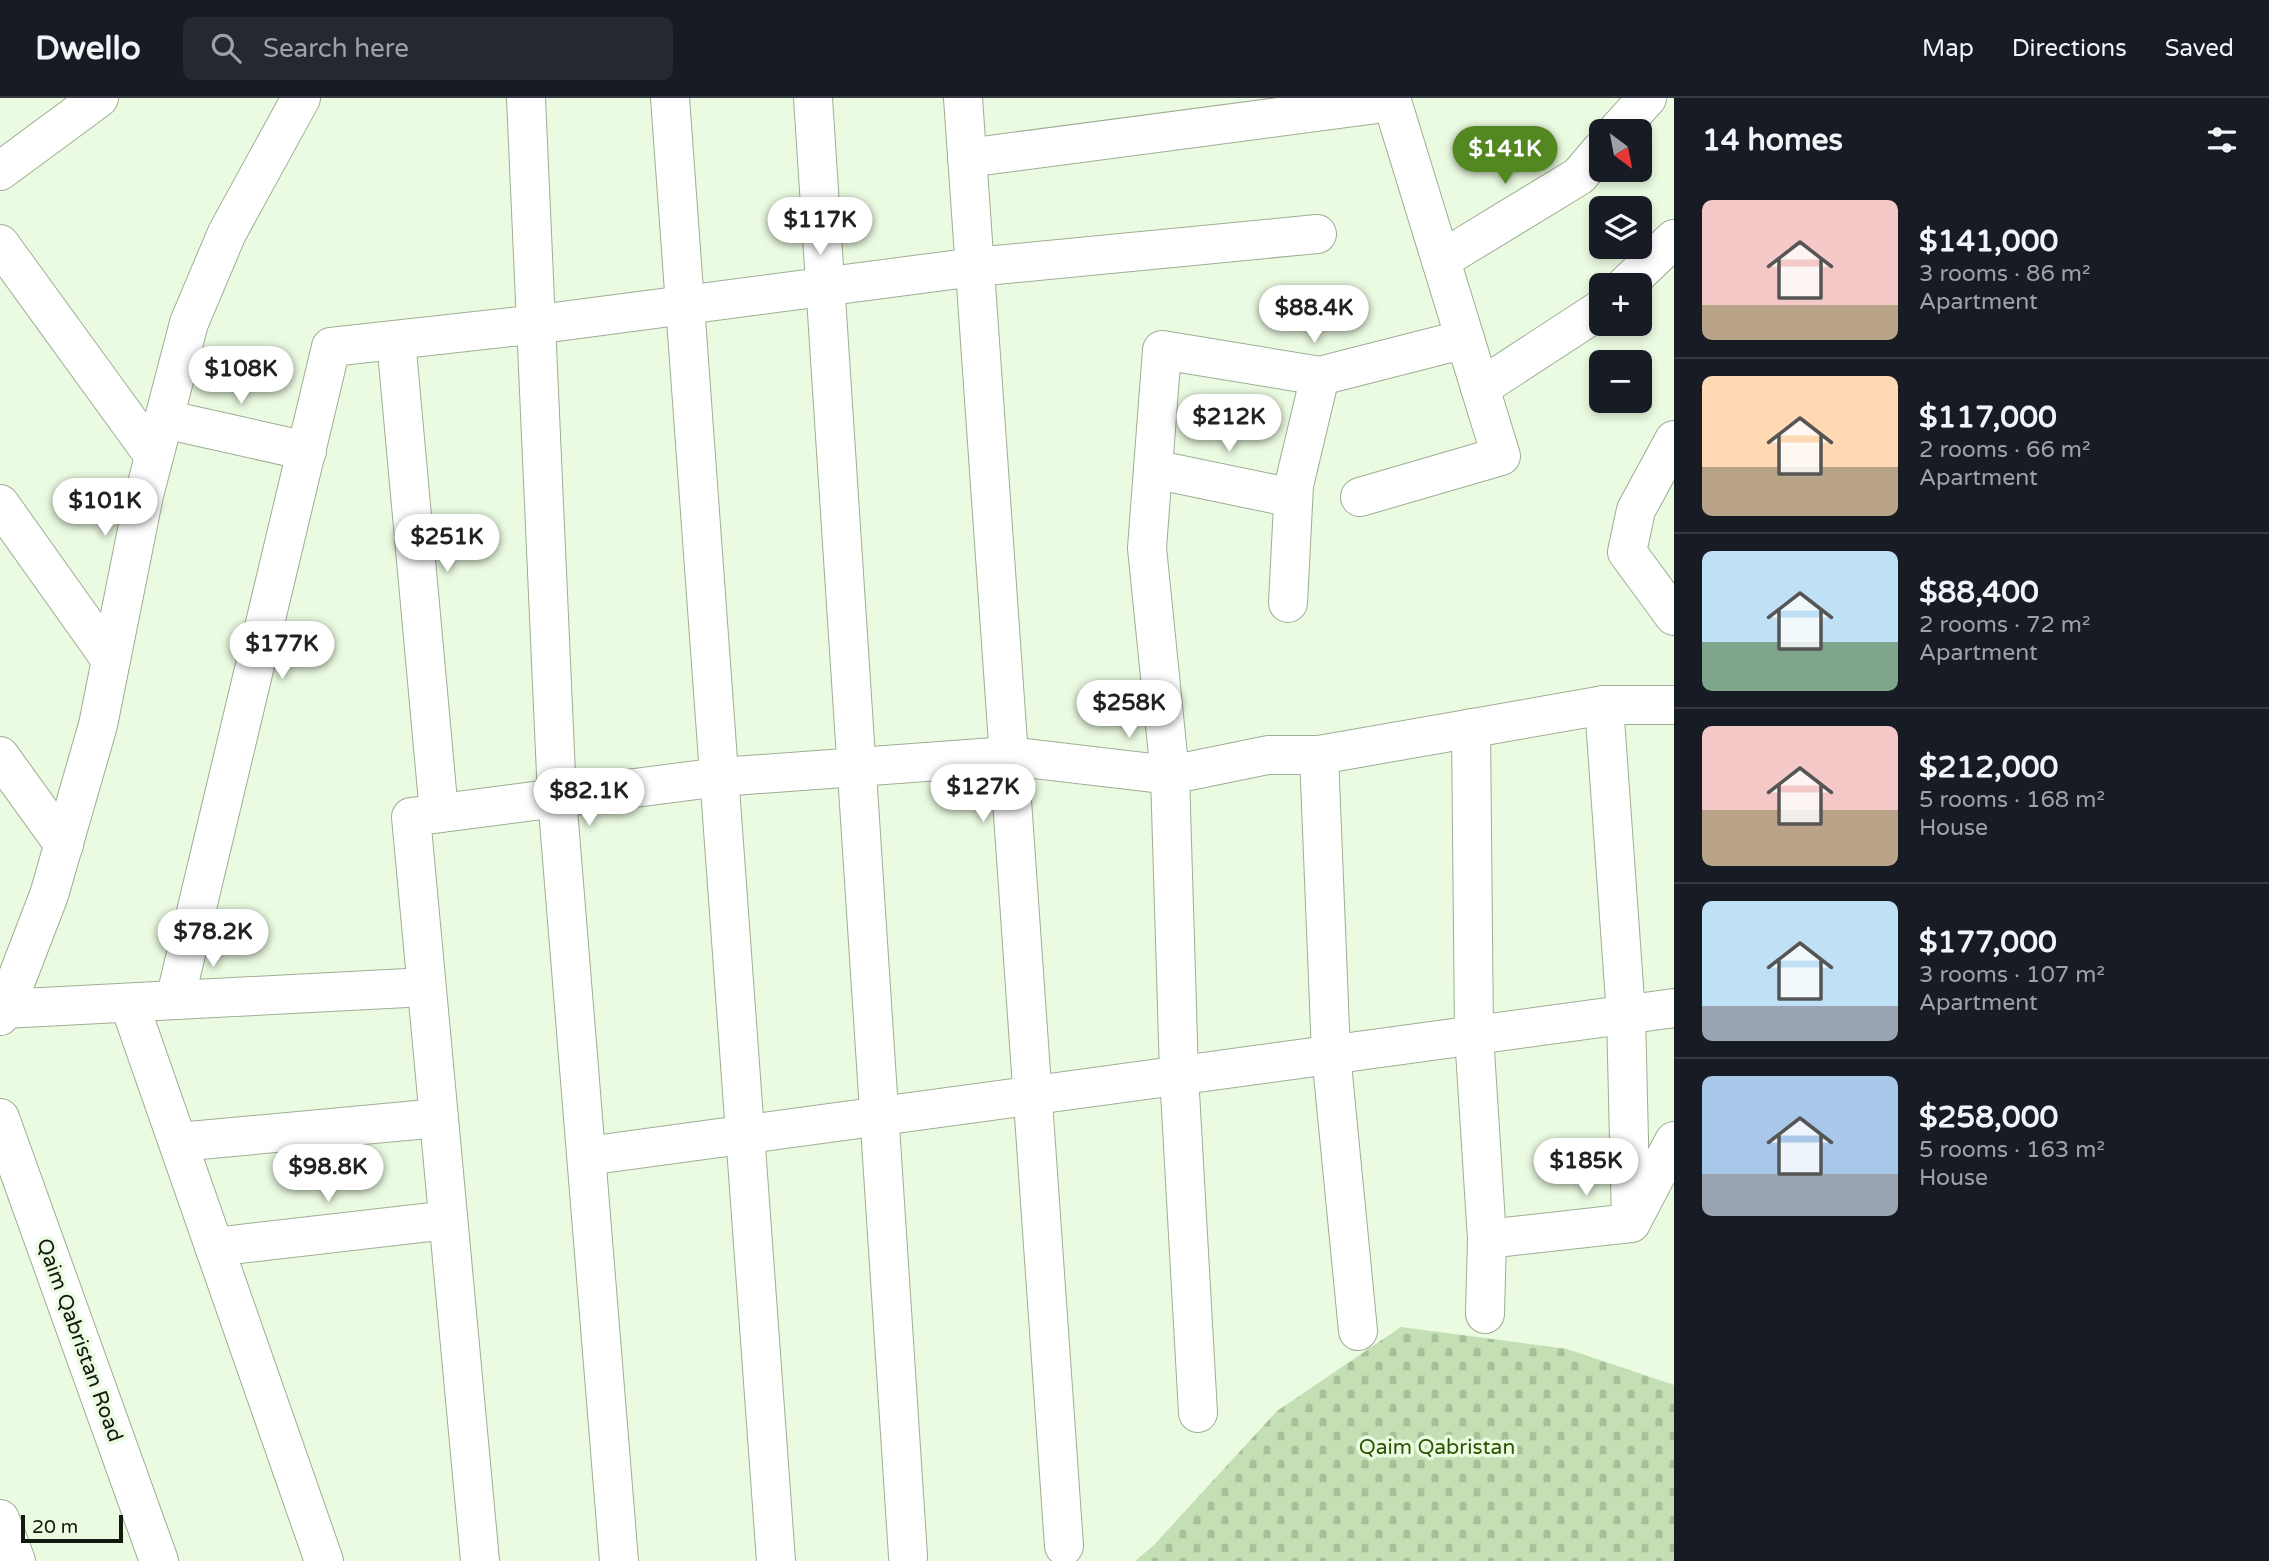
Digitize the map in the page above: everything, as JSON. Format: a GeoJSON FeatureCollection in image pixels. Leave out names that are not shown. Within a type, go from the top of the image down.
{"type":"FeatureCollection","features":[{"type":"Feature","properties":{"kind":"street"},"geometry":{"type":"LineString","coordinates":[[0,171],[99,98]]}},
{"type":"Feature","properties":{"kind":"street"},"geometry":{"type":"LineString","coordinates":[[301,98],[227,233],[189,323],[144,495],[98,725],[49,895],[2,1013],[175,1000],[426,987]]}},
{"type":"Feature","properties":{"kind":"street"},"geometry":{"type":"LineString","coordinates":[[526,98],[557,797],[619,1561]]}},
{"type":"Feature","properties":{"kind":"street"},"geometry":{"type":"LineString","coordinates":[[670,98],[776,1561]]}},
{"type":"Feature","properties":{"kind":"street"},"geometry":{"type":"LineString","coordinates":[[813,98],[908,1556]]}},
{"type":"Feature","properties":{"kind":"street"},"geometry":{"type":"LineString","coordinates":[[963,98],[1064,1546]]}},
{"type":"Feature","properties":{"kind":"street"},"geometry":{"type":"LineString","coordinates":[[1629,119],[1647,98]]}},
{"type":"Feature","properties":{"kind":"street"},"geometry":{"type":"LineString","coordinates":[[967,158],[1392,100],[1501,456],[1360,497]]}},
{"type":"Feature","properties":{"kind":"street"},"geometry":{"type":"LineString","coordinates":[[1441,260],[1578,176],[1589,164]]}},
{"type":"Feature","properties":{"kind":"street"},"geometry":{"type":"LineString","coordinates":[[175,1000],[331,348],[975,267],[1317,234]]}},
{"type":"Feature","properties":{"kind":"street"},"geometry":{"type":"LineString","coordinates":[[1639,273],[1674,239]]}},
{"type":"Feature","properties":{"kind":"street"},"geometry":{"type":"LineString","coordinates":[[0,244],[154,456]]}},
{"type":"Feature","properties":{"kind":"street"},"geometry":{"type":"LineString","coordinates":[[1480,388],[1589,317]]}},
{"type":"Feature","properties":{"kind":"street"},"geometry":{"type":"LineString","coordinates":[[1198,1413],[1179,1074],[1170,775],[1147,548],[1162,350],[1320,376],[1465,339]]}},
{"type":"Feature","properties":{"kind":"street"},"geometry":{"type":"LineString","coordinates":[[396,340],[439,813]]}},
{"type":"Feature","properties":{"kind":"street"},"geometry":{"type":"LineString","coordinates":[[1288,603],[1294,485],[1320,376]]}},
{"type":"Feature","properties":{"kind":"street"},"geometry":{"type":"LineString","coordinates":[[163,419],[307,451]]}},
{"type":"Feature","properties":{"kind":"street"},"geometry":{"type":"LineString","coordinates":[[1674,440],[1636,510],[1627,552],[1674,616]]}},
{"type":"Feature","properties":{"kind":"street"},"geometry":{"type":"LineString","coordinates":[[1153,469],[1293,498]]}},
{"type":"Feature","properties":{"kind":"street"},"geometry":{"type":"LineString","coordinates":[[0,504],[111,660]]}},
{"type":"Feature","properties":{"kind":"street"},"geometry":{"type":"LineString","coordinates":[[1604,705],[1626,1014],[1630,1223]]}},
{"type":"Feature","properties":{"kind":"street"},"geometry":{"type":"LineString","coordinates":[[480,1561],[411,817],[720,776],[1009,756],[1170,775],[1268,755],[1319,755],[1604,705],[1674,705]]}},
{"type":"Feature","properties":{"kind":"street"},"geometry":{"type":"LineString","coordinates":[[1471,727],[1474,1035],[1487,1239],[1485,1314]]}},
{"type":"Feature","properties":{"kind":"street"},"geometry":{"type":"LineString","coordinates":[[0,755],[64,845]]}},
{"type":"Feature","properties":{"kind":"street"},"geometry":{"type":"LineString","coordinates":[[1319,755],[1331,1054],[1359,1331]]}},
{"type":"Feature","properties":{"kind":"street"},"geometry":{"type":"LineString","coordinates":[[129,1003],[324,1561]]}},
{"type":"Feature","properties":{"kind":"street"},"geometry":{"type":"LineString","coordinates":[[587,1156],[1674,1008]]}},
{"type":"Feature","properties":{"kind":"street","name":"Qaim Qabristan Road"},"geometry":{"type":"LineString","coordinates":[[0,1118],[159,1561]]}},
{"type":"Feature","properties":{"kind":"street"},"geometry":{"type":"LineString","coordinates":[[178,1142],[439,1118]]}},
{"type":"Feature","properties":{"kind":"street"},"geometry":{"type":"LineString","coordinates":[[1630,1223],[1674,1141]]}},
{"type":"Feature","properties":{"kind":"street"},"geometry":{"type":"LineString","coordinates":[[214,1247],[448,1220]]}},
{"type":"Feature","properties":{"kind":"street"},"geometry":{"type":"LineString","coordinates":[[1487,1239],[1630,1223]]}},
{"type":"Feature","properties":{"kind":"street"},"geometry":{"type":"LineString","coordinates":[[0,1519],[16,1561]]}},
{"type":"Feature","properties":{"kind":"green space","name":"Qaim Qabristan"},"geometry":{"type":"Polygon","coordinates":[[[1401,1327],[1567,1349],[1674,1385],[1674,1561],[1135,1561],[1153,1546],[1277,1411],[1401,1327]]]}}]}
